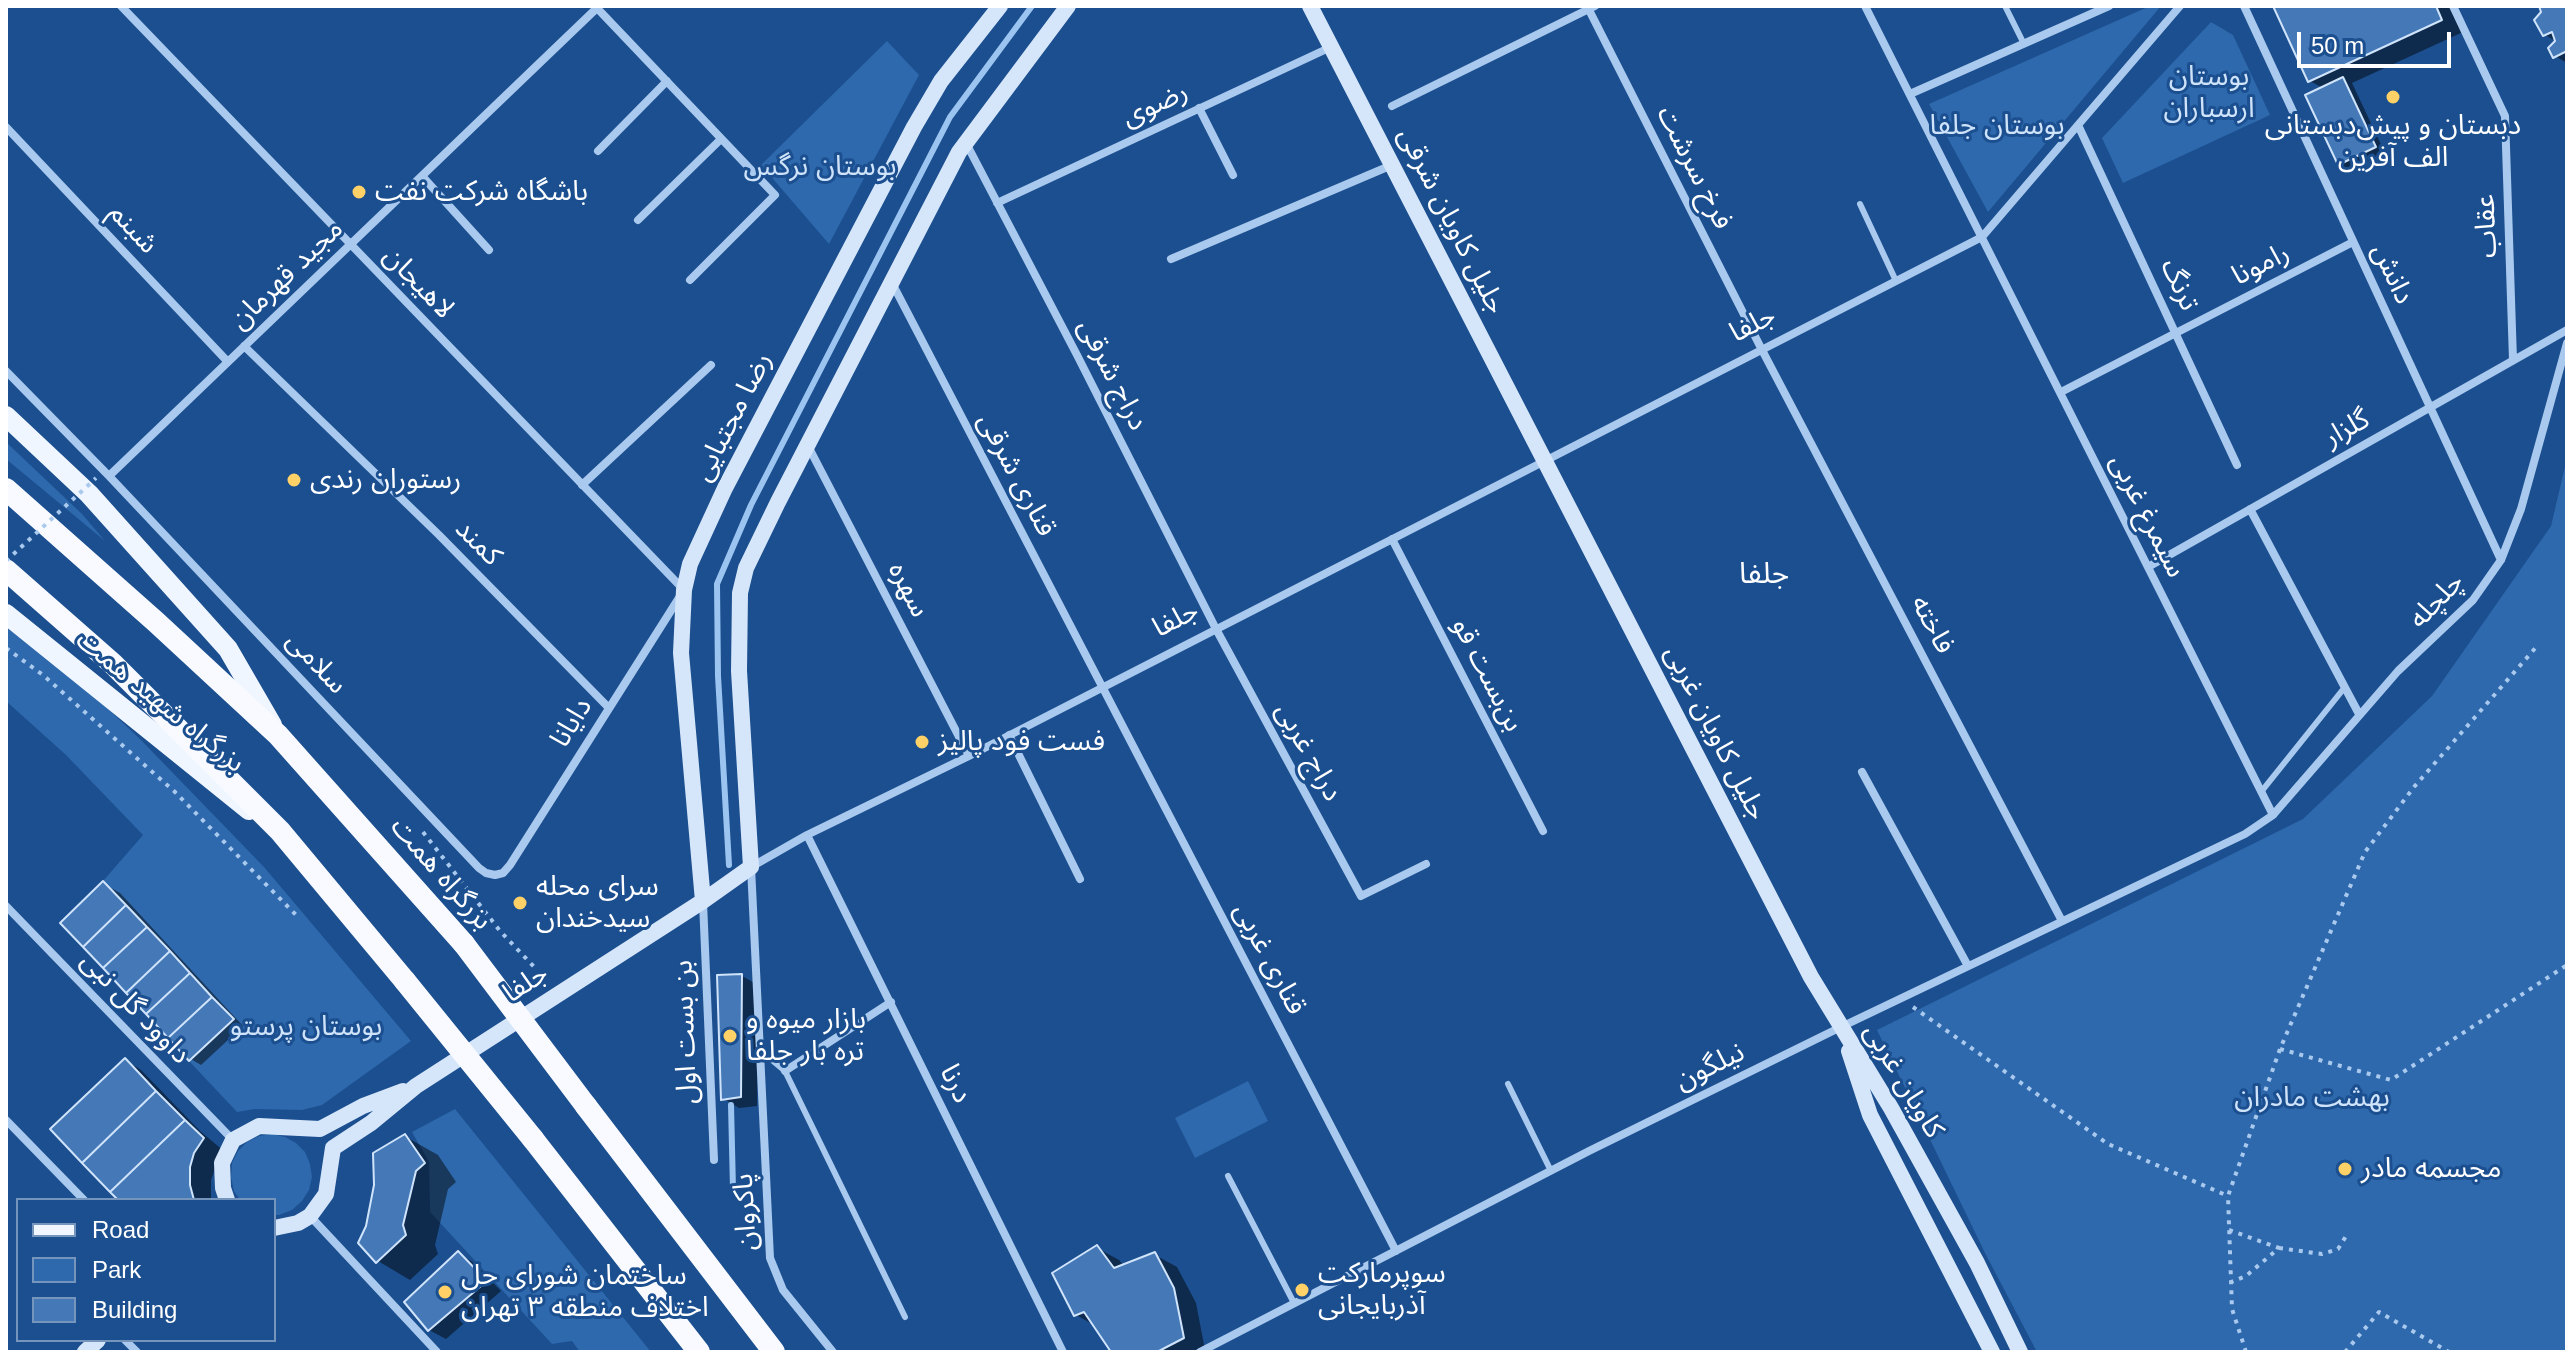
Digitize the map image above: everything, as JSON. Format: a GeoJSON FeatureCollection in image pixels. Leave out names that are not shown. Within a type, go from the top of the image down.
{"type":"FeatureCollection","features":[{"type":"Feature","properties":{"kind":"highway","name":"بزرگراه همت"},"geometry":{"type":"LineString","coordinates":[[6,489],[278,735],[464,944],[774,1352]]}},
{"type":"Feature","properties":{"kind":"highway"},"geometry":{"type":"LineString","coordinates":[[6,570],[113,664],[280,831],[533,1139],[699,1352]]}},
{"type":"Feature","properties":{"kind":"main road","name":"رضا مجتبایی"},"geometry":{"type":"LineString","coordinates":[[703,901],[681,653],[684,590],[690,564],[725,488],[914,127],[941,81],[1000,6]]}},
{"type":"Feature","properties":{"kind":"main road"},"geometry":{"type":"LineString","coordinates":[[751,867],[739,671],[740,593],[746,568],[807,444],[965,143],[1068,6]]}},
{"type":"Feature","properties":{"kind":"main road","name":"جلیل کاویان شرقی"},"geometry":{"type":"LineString","coordinates":[[1310,6],[1545,461]]}},
{"type":"Feature","properties":{"kind":"main road"},"geometry":{"type":"LineString","coordinates":[[6,416],[89,494],[228,649],[278,735]]}},
{"type":"Feature","properties":{"kind":"main road","name":"جلیل کاویان غربی"},"geometry":{"type":"LineString","coordinates":[[1545,461],[1811,977],[1841,1027]]}},
{"type":"Feature","properties":{"kind":"main road","name":"بزرگراه شهید همت"},"geometry":{"type":"LineString","coordinates":[[6,614],[235,800],[280,831]]}},
{"type":"Feature","properties":{"kind":"main road","name":"جلفا"},"geometry":{"type":"LineString","coordinates":[[416,1086],[751,867]]}},
{"type":"Feature","properties":{"kind":"main road","name":"کاویان غربی"},"geometry":{"type":"LineString","coordinates":[[1841,1027],[1870,1115],[1992,1352]]}},
{"type":"Feature","properties":{"kind":"main road","name":"کاویان غربی"},"geometry":{"type":"LineString","coordinates":[[1841,1027],[1891,1108],[1963,1237],[2020,1352]]}},
{"type":"Feature","properties":{"kind":"main road"},"geometry":{"type":"LineString","coordinates":[[226,1198],[222,1163],[233,1140],[259,1126],[320,1129],[363,1106],[416,1086]]}},
{"type":"Feature","properties":{"kind":"main road"},"geometry":{"type":"LineString","coordinates":[[276,1228],[298,1223],[310,1216],[326,1194],[333,1148],[371,1123],[416,1086]]}},
{"type":"Feature","properties":{"kind":"street","name":"لاهیجان"},"geometry":{"type":"LineString","coordinates":[[121,6],[684,590]]}},
{"type":"Feature","properties":{"kind":"street","name":"سیمرغ غربی"},"geometry":{"type":"LineString","coordinates":[[1865,6],[2273,815]]}},
{"type":"Feature","properties":{"kind":"street"},"geometry":{"type":"LineString","coordinates":[[1910,94],[2109,6]]}},
{"type":"Feature","properties":{"kind":"street"},"geometry":{"type":"LineString","coordinates":[[1982,237],[2180,6]]}},
{"type":"Feature","properties":{"kind":"street","name":"دانش"},"geometry":{"type":"LineString","coordinates":[[2244,6],[2501,560]]}},
{"type":"Feature","properties":{"kind":"street","name":"عقاب"},"geometry":{"type":"LineString","coordinates":[[2453,6],[2505,116],[2513,360]]}},
{"type":"Feature","properties":{"kind":"street","name":"مجید قهرمان"},"geometry":{"type":"LineString","coordinates":[[109,476],[597,7]]}},
{"type":"Feature","properties":{"kind":"street"},"geometry":{"type":"LineString","coordinates":[[597,7],[775,195],[690,280]]}},
{"type":"Feature","properties":{"kind":"street"},"geometry":{"type":"LineString","coordinates":[[1392,106],[1590,7]]}},
{"type":"Feature","properties":{"kind":"street","name":"فرخ سرشت"},"geometry":{"type":"LineString","coordinates":[[1590,7],[1762,350]]}},
{"type":"Feature","properties":{"kind":"street","name":"رضوی"},"geometry":{"type":"LineString","coordinates":[[997,203],[1331,47]]}},
{"type":"Feature","properties":{"kind":"street"},"geometry":{"type":"LineString","coordinates":[[598,151],[667,81]]}},
{"type":"Feature","properties":{"kind":"street"},"geometry":{"type":"LineString","coordinates":[[1199,108],[1233,175]]}},
{"type":"Feature","properties":{"kind":"street","name":"ترنگ"},"geometry":{"type":"LineString","coordinates":[[2078,125],[2237,465]]}},
{"type":"Feature","properties":{"kind":"street","name":"شبنم"},"geometry":{"type":"LineString","coordinates":[[6,127],[228,362]]}},
{"type":"Feature","properties":{"kind":"street"},"geometry":{"type":"LineString","coordinates":[[638,220],[721,139]]}},
{"type":"Feature","properties":{"kind":"street","name":"دراج شرقی"},"geometry":{"type":"LineString","coordinates":[[965,143],[1216,629]]}},
{"type":"Feature","properties":{"kind":"street"},"geometry":{"type":"LineString","coordinates":[[1171,259],[1392,165]]}},
{"type":"Feature","properties":{"kind":"street"},"geometry":{"type":"LineString","coordinates":[[422,176],[489,250]]}},
{"type":"Feature","properties":{"kind":"street","name":"جلفا"},"geometry":{"type":"LineString","coordinates":[[751,867],[807,835],[969,756],[1982,237]]}},
{"type":"Feature","properties":{"kind":"street","name":"رامونا"},"geometry":{"type":"LineString","coordinates":[[2061,392],[2353,242]]}},
{"type":"Feature","properties":{"kind":"street","name":"قناری شرقی"},"geometry":{"type":"LineString","coordinates":[[891,282],[1102,687]]}},
{"type":"Feature","properties":{"kind":"street","name":"گلزار"},"geometry":{"type":"LineString","coordinates":[[2148,567],[2567,330]]}},
{"type":"Feature","properties":{"kind":"street","name":"چلچله"},"geometry":{"type":"LineString","coordinates":[[2245,834],[2273,815],[2296,791],[2398,671],[2473,600],[2501,560],[2521,509],[2567,343]]}},
{"type":"Feature","properties":{"kind":"street","name":"کمند"},"geometry":{"type":"LineString","coordinates":[[244,346],[439,535],[608,707]]}},
{"type":"Feature","properties":{"kind":"street","name":"فاخته"},"geometry":{"type":"LineString","coordinates":[[1762,350],[2062,921]]}},
{"type":"Feature","properties":{"kind":"street"},"geometry":{"type":"LineString","coordinates":[[582,485],[711,365]]}},
{"type":"Feature","properties":{"kind":"street","name":"سلامی"},"geometry":{"type":"LineString","coordinates":[[6,371],[479,868],[495,875]]}},
{"type":"Feature","properties":{"kind":"street","name":"سهره"},"geometry":{"type":"LineString","coordinates":[[807,444],[969,756]]}},
{"type":"Feature","properties":{"kind":"street"},"geometry":{"type":"LineString","coordinates":[[2250,509],[2359,714]]}},
{"type":"Feature","properties":{"kind":"street","name":"بن‌بست قو"},"geometry":{"type":"LineString","coordinates":[[1392,539],[1543,831]]}},
{"type":"Feature","properties":{"kind":"street","name":"دایانا"},"geometry":{"type":"LineString","coordinates":[[495,875],[503,873],[510,865],[684,590]]}},
{"type":"Feature","properties":{"kind":"street","name":"دراج غربی"},"geometry":{"type":"LineString","coordinates":[[1216,629],[1361,896],[1426,864]]}},
{"type":"Feature","properties":{"kind":"street","name":"قناری غربی"},"geometry":{"type":"LineString","coordinates":[[1102,687],[1396,1251]]}},
{"type":"Feature","properties":{"kind":"street"},"geometry":{"type":"LineString","coordinates":[[1009,735],[1080,879]]}},
{"type":"Feature","properties":{"kind":"street"},"geometry":{"type":"LineString","coordinates":[[1862,772],[1968,966]]}},
{"type":"Feature","properties":{"kind":"street","name":"نیلگون"},"geometry":{"type":"LineString","coordinates":[[1200,1352],[1551,1171],[1841,1027],[2245,834]]}},
{"type":"Feature","properties":{"kind":"street","name":"درنا"},"geometry":{"type":"LineString","coordinates":[[807,835],[1063,1352]]}},
{"type":"Feature","properties":{"kind":"street","name":"پاکروان"},"geometry":{"type":"LineString","coordinates":[[751,867],[770,1258],[783,1290],[833,1352]]}},
{"type":"Feature","properties":{"kind":"street","name":"بن بست اول"},"geometry":{"type":"LineString","coordinates":[[703,901],[714,1160]]}},
{"type":"Feature","properties":{"kind":"street","name":"داوود گل نبی"},"geometry":{"type":"LineString","coordinates":[[6,906],[233,1140]]}},
{"type":"Feature","properties":{"kind":"street"},"geometry":{"type":"LineString","coordinates":[[785,1071],[891,1002]]}},
{"type":"Feature","properties":{"kind":"street"},"geometry":{"type":"LineString","coordinates":[[6,1120],[82,1198]]}},
{"type":"Feature","properties":{"kind":"street"},"geometry":{"type":"LineString","coordinates":[[310,1216],[437,1352]]}},
{"type":"Feature","properties":{"kind":"lane"},"geometry":{"type":"LineString","coordinates":[[2005,6],[2024,44]]}},
{"type":"Feature","properties":{"kind":"lane"},"geometry":{"type":"LineString","coordinates":[[1860,204],[1896,281]]}},
{"type":"Feature","properties":{"kind":"lane"},"geometry":{"type":"LineString","coordinates":[[2261,792],[2345,687]]}},
{"type":"Feature","properties":{"kind":"lane"},"geometry":{"type":"LineString","coordinates":[[760,1050],[785,1071],[905,1317]]}},
{"type":"Feature","properties":{"kind":"lane"},"geometry":{"type":"LineString","coordinates":[[1508,1084],[1551,1171]]}},
{"type":"Feature","properties":{"kind":"lane"},"geometry":{"type":"LineString","coordinates":[[1228,1176],[1294,1303]]}},
{"type":"Feature","properties":{"kind":"path"},"geometry":{"type":"LineString","coordinates":[[6,561],[96,478]]}},
{"type":"Feature","properties":{"kind":"path"},"geometry":{"type":"LineString","coordinates":[[2246,1352],[2232,1309],[2228,1196],[2280,1049],[2365,852],[2414,787],[2538,645]]}},
{"type":"Feature","properties":{"kind":"path"},"geometry":{"type":"LineString","coordinates":[[6,648],[43,675],[175,792],[299,918]]}},
{"type":"Feature","properties":{"kind":"path"},"geometry":{"type":"LineString","coordinates":[[2280,1049],[2391,1080],[2567,965]]}},
{"type":"Feature","properties":{"kind":"path"},"geometry":{"type":"LineString","coordinates":[[1900,998],[2108,1144],[2228,1196]]}},
{"type":"Feature","properties":{"kind":"path"},"geometry":{"type":"LineString","coordinates":[[2229,1230],[2279,1248],[2322,1254],[2338,1249],[2348,1233]]}},
{"type":"Feature","properties":{"kind":"path"},"geometry":{"type":"LineString","coordinates":[[2231,1282],[2246,1276],[2279,1248]]}},
{"type":"Feature","properties":{"kind":"path"},"geometry":{"type":"LineString","coordinates":[[2345,1352],[2379,1312],[2449,1352]]}},
{"type":"Feature","properties":{"kind":"green space","name":"بوستان جلفا"},"geometry":{"type":"Polygon","coordinates":[[[2150,6],[2161,6],[1988,212],[1929,104],[2150,6]]]}},
{"type":"Feature","properties":{"kind":"green space","name":"بوستان ارسباران"},"geometry":{"type":"Polygon","coordinates":[[[2211,22],[2233,35],[2270,115],[2123,183],[2102,138],[2211,22]]]}},
{"type":"Feature","properties":{"kind":"green space","name":"بوستان نرگس"},"geometry":{"type":"Polygon","coordinates":[[[887,41],[919,75],[829,244],[761,165],[887,41]]]}},
{"type":"Feature","properties":{"kind":"green space"},"geometry":{"type":"Polygon","coordinates":[[[6,442],[82,514],[105,541],[6,459],[6,442]]]}},
{"type":"Feature","properties":{"kind":"green space","name":"بهشت مادران"},"geometry":{"type":"Polygon","coordinates":[[[2567,458],[2567,1352],[2037,1352],[1985,1253],[1877,1030],[2303,819],[2432,696],[2551,526],[2567,458]]]}},
{"type":"Feature","properties":{"kind":"green space","name":"بوستان پرستو"},"geometry":{"type":"Polygon","coordinates":[[[6,627],[87,689],[141,740],[264,867],[411,1041],[322,1105],[302,1110],[255,1109],[237,1112],[189,1061],[233,1019],[103,881],[143,835],[66,755],[6,701],[6,627]]]}},
{"type":"Feature","properties":{"kind":"green space"},"geometry":{"type":"Polygon","coordinates":[[[1248,1081],[1268,1121],[1195,1158],[1175,1118],[1248,1081]]]}},
{"type":"Feature","properties":{"kind":"green space"},"geometry":{"type":"Polygon","coordinates":[[[455,1109],[651,1352],[580,1352],[572,1341],[552,1344],[430,1212],[429,1162],[412,1132],[455,1109]]]}},
{"type":"Feature","properties":{"kind":"green space"},"geometry":{"type":"Polygon","coordinates":[[[272,1134],[296,1143],[305,1152],[310,1164],[312,1177],[309,1190],[292,1210],[279,1215],[276,1215],[276,1198],[239,1198],[234,1191],[232,1163],[247,1142],[272,1134]]]}},
{"type":"Feature","properties":{"kind":"building"},"geometry":{"type":"Polygon","coordinates":[[[2273,6],[2436,6],[2442,20],[2308,82],[2273,6]]]}},
{"type":"Feature","properties":{"kind":"building"},"geometry":{"type":"Polygon","coordinates":[[[2539,6],[2567,6],[2567,51],[2553,58],[2548,48],[2555,41],[2552,32],[2543,36],[2534,20],[2541,12],[2539,6]]]}},
{"type":"Feature","properties":{"kind":"building"},"geometry":{"type":"Polygon","coordinates":[[[2343,77],[2376,147],[2338,165],[2305,95],[2343,77]]]}},
{"type":"Feature","properties":{"kind":"building"},"geometry":{"type":"Polygon","coordinates":[[[103,881],[126,905],[83,947],[60,923],[103,881]]]}},
{"type":"Feature","properties":{"kind":"building"},"geometry":{"type":"Polygon","coordinates":[[[126,905],[147,927],[103,968],[83,947],[126,905]]]}},
{"type":"Feature","properties":{"kind":"building"},"geometry":{"type":"Polygon","coordinates":[[[147,927],[170,951],[126,993],[103,968],[147,927]]]}},
{"type":"Feature","properties":{"kind":"building"},"geometry":{"type":"Polygon","coordinates":[[[170,951],[190,973],[146,1014],[126,993],[170,951]]]}},
{"type":"Feature","properties":{"kind":"building"},"geometry":{"type":"Polygon","coordinates":[[[190,973],[212,997],[168,1038],[146,1014],[190,973]]]}},
{"type":"Feature","properties":{"kind":"building","name":"بازار میوه و تره بار جلفا"},"geometry":{"type":"Polygon","coordinates":[[[742,974],[741,1097],[721,1100],[717,975],[742,974]]]}},
{"type":"Feature","properties":{"kind":"building"},"geometry":{"type":"Polygon","coordinates":[[[212,997],[234,1019],[189,1061],[168,1038],[212,997]]]}},
{"type":"Feature","properties":{"kind":"building"},"geometry":{"type":"Polygon","coordinates":[[[125,1058],[156,1091],[82,1163],[50,1129],[125,1058]]]}},
{"type":"Feature","properties":{"kind":"building"},"geometry":{"type":"Polygon","coordinates":[[[156,1091],[185,1120],[110,1192],[82,1163],[156,1091]]]}},
{"type":"Feature","properties":{"kind":"building"},"geometry":{"type":"Polygon","coordinates":[[[185,1120],[204,1138],[194,1153],[190,1167],[193,1198],[116,1198],[110,1192],[185,1120]]]}},
{"type":"Feature","properties":{"kind":"building"},"geometry":{"type":"Polygon","coordinates":[[[405,1134],[425,1163],[416,1171],[403,1225],[406,1235],[376,1263],[358,1243],[366,1226],[374,1185],[373,1153],[405,1134]]]}},
{"type":"Feature","properties":{"kind":"building"},"geometry":{"type":"Polygon","coordinates":[[[1097,1245],[1114,1268],[1155,1252],[1174,1288],[1184,1338],[1157,1352],[1111,1352],[1084,1312],[1074,1316],[1052,1273],[1097,1245]]]}},
{"type":"Feature","properties":{"kind":"building","name":"ساختمان شورای حل اختلاف منطقه ۳ تهران"},"geometry":{"type":"Polygon","coordinates":[[[458,1251],[487,1281],[428,1331],[404,1302],[458,1251]]]}},
{"type":"Feature","properties":{"kind":"waterway"},"geometry":{"type":"LineString","coordinates":[[729,865],[718,676],[717,584],[751,505],[950,117],[1032,6]]}},
{"type":"Feature","properties":{"kind":"waterway"},"geometry":{"type":"LineString","coordinates":[[731,1105],[733,1189]]}},
{"type":"Feature","properties":{"kind":"place","name":"دبستان و پیش‌دبستانی الف آفرین"},"geometry":{"type":"Point","coordinates":[2393,97]}},
{"type":"Feature","properties":{"kind":"place","name":"باشگاه شرکت نفت"},"geometry":{"type":"Point","coordinates":[359,192]}},
{"type":"Feature","properties":{"kind":"place","name":"رستوران رندی"},"geometry":{"type":"Point","coordinates":[294,480]}},
{"type":"Feature","properties":{"kind":"place","name":"فست فود پالیز"},"geometry":{"type":"Point","coordinates":[922,742]}},
{"type":"Feature","properties":{"kind":"place","name":"سرای محله سیدخندان"},"geometry":{"type":"Point","coordinates":[520,903]}},
{"type":"Feature","properties":{"kind":"place","name":"بازار میوه و تره بار جلفا"},"geometry":{"type":"Point","coordinates":[730,1036]}},
{"type":"Feature","properties":{"kind":"place","name":"مجسمه مادر"},"geometry":{"type":"Point","coordinates":[2345,1169]}},
{"type":"Feature","properties":{"kind":"place","name":"سوپرمارکت آذربایجانی"},"geometry":{"type":"Point","coordinates":[1302,1290]}},
{"type":"Feature","properties":{"kind":"place","name":"ساختمان شورای حل اختلاف منطقه ۳ تهران"},"geometry":{"type":"Point","coordinates":[445,1292]}},
{"type":"Feature","properties":{"kind":"district","name":"جلفا"},"geometry":{"type":"Point","coordinates":[1764,575]}}]}
